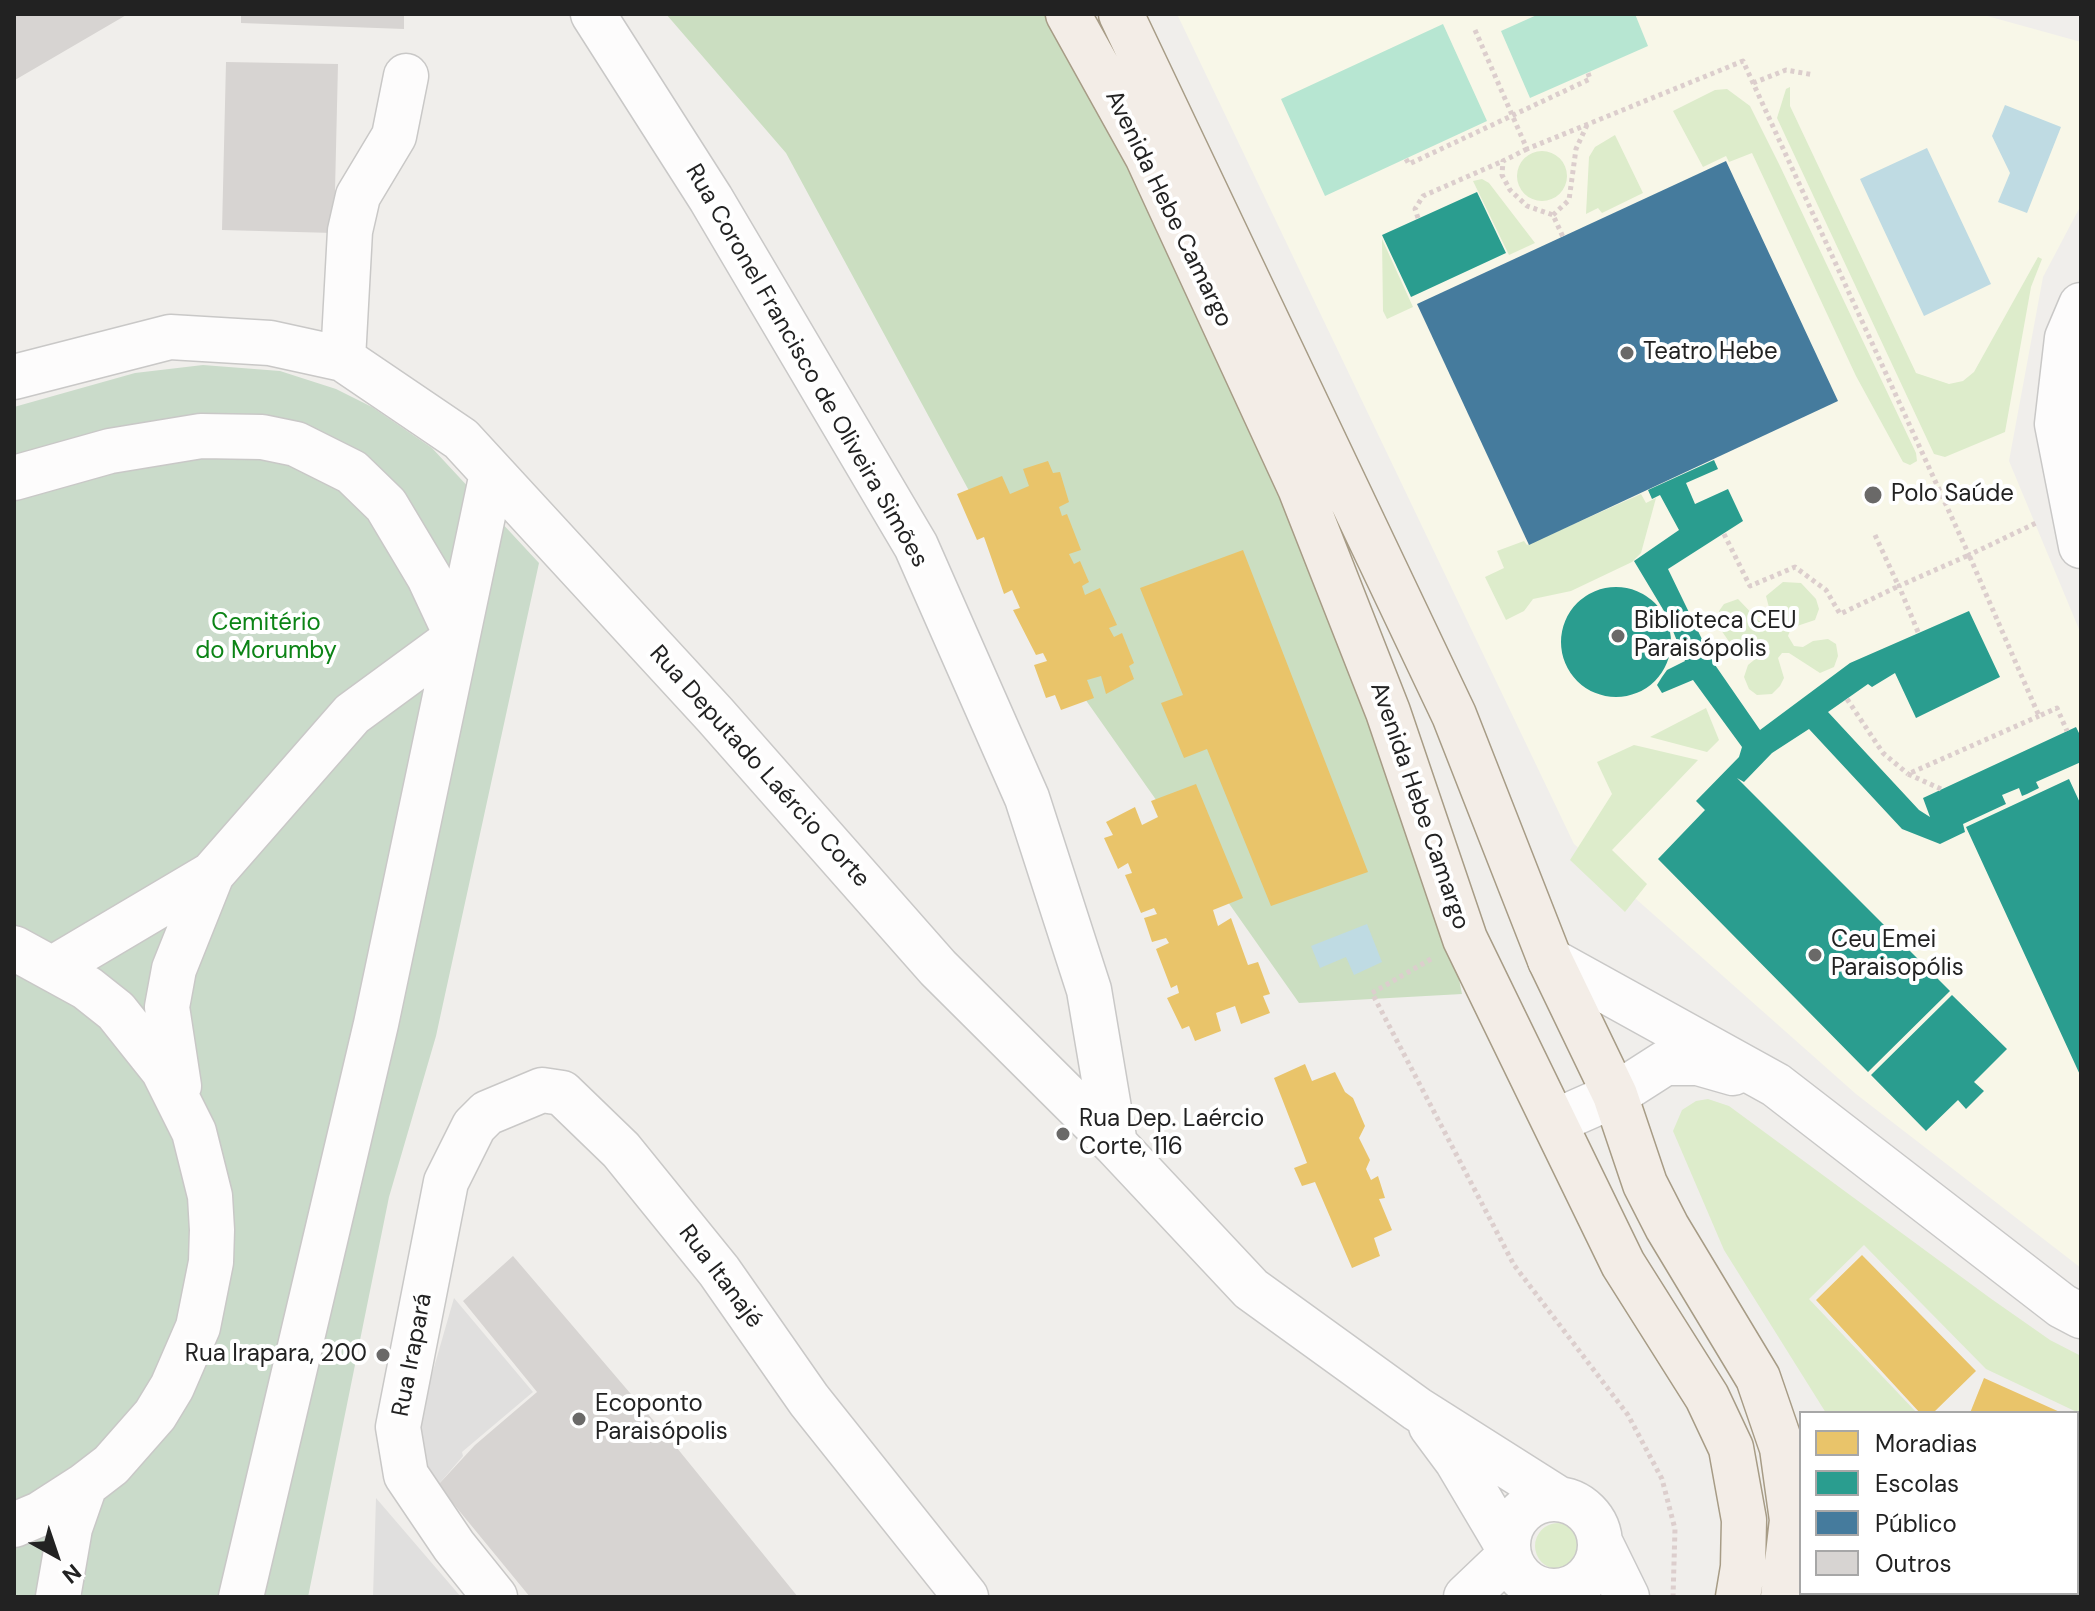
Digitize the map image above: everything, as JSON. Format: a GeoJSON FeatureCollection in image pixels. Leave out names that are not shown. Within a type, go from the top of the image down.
{"type":"FeatureCollection","features":[{"type":"Feature","properties":{"kind":"main road","name":"Avenida Hebe Camargo"},"geometry":{"type":"LineString","coordinates":[[1068,14],[1147,156],[1300,488],[1388,712],[1465,939],[1623,1264],[1707,1397],[1731,1448],[1744,1520],[1743,1567],[1738,1597]]}},
{"type":"Feature","properties":{"kind":"main road","name":"Avenida Hebe Camargo"},"geometry":{"type":"LineString","coordinates":[[1121,14],[1454,715],[1550,960],[1615,1095],[1645,1184],[1667,1227],[1758,1378],[1792,1456],[1792,1520],[1783,1597]]}},
{"type":"Feature","properties":{"kind":"street","name":"Rua Coronel Francisco de Oliveira Simões"},"geometry":{"type":"LineString","coordinates":[[593,14],[711,199],[916,546],[1027,798],[1089,990],[1115,1144]]}},
{"type":"Feature","properties":{"kind":"street"},"geometry":{"type":"LineString","coordinates":[[343,359],[350,231],[358,196],[394,136],[406,76]]}},
{"type":"Feature","properties":{"kind":"street"},"geometry":{"type":"LineString","coordinates":[[2078,533],[2057,424],[2067,338],[2081,305]]}},
{"type":"Feature","properties":{"kind":"street","name":"Rua Deputado Laércio Corte"},"geometry":{"type":"LineString","coordinates":[[14,377],[170,337],[270,343],[343,359],[461,439],[715,715],[938,968],[1115,1144],[1251,1289],[1417,1409],[1559,1499]]}},
{"type":"Feature","properties":{"kind":"street"},"geometry":{"type":"LineString","coordinates":[[14,478],[110,451],[201,436],[262,437],[296,444],[352,472],[386,505],[429,577],[457,637]]}},
{"type":"Feature","properties":{"kind":"street"},"geometry":{"type":"LineString","coordinates":[[241,1597],[376,1024],[492,473]]}},
{"type":"Feature","properties":{"kind":"street"},"geometry":{"type":"LineString","coordinates":[[55,967],[212,874],[352,714],[457,637]]}},
{"type":"Feature","properties":{"kind":"street"},"geometry":{"type":"LineString","coordinates":[[182,1102],[167,1007],[174,969],[212,874]]}},
{"type":"Feature","properties":{"kind":"street"},"geometry":{"type":"LineString","coordinates":[[14,948],[55,967],[116,1011],[141,1039],[182,1102],[198,1143],[210,1196],[211,1262],[198,1327],[172,1387],[155,1415],[111,1465],[40,1514],[14,1525]]}},
{"type":"Feature","properties":{"kind":"street"},"geometry":{"type":"LineString","coordinates":[[1550,960],[1776,1085],[2062,1306],[2081,1316]]}},
{"type":"Feature","properties":{"kind":"street"},"geometry":{"type":"LineString","coordinates":[[1556,1121],[1615,1095],[1665,1063],[1698,1063],[1776,1085]]}},
{"type":"Feature","properties":{"kind":"street","name":"Rua Itanajé"},"geometry":{"type":"LineString","coordinates":[[446,1182],[466,1139],[487,1113],[542,1090],[562,1093],[621,1150],[719,1271],[809,1400],[966,1597]]}},
{"type":"Feature","properties":{"kind":"street","name":"Rua Irapará"},"geometry":{"type":"LineString","coordinates":[[446,1182],[398,1427],[406,1475],[454,1546],[495,1597]]}},
{"type":"Feature","properties":{"kind":"street","name":"Rua Deputado Laércio Corte"},"geometry":{"type":"LineString","coordinates":[[1417,1409],[1457,1461],[1509,1551]]}},
{"type":"Feature","properties":{"kind":"street"},"geometry":{"type":"LineString","coordinates":[[58,1597],[70,1528],[85,1485]]}},
{"type":"Feature","properties":{"kind":"street"},"geometry":{"type":"LineString","coordinates":[[1466,1597],[1509,1551],[1518,1517],[1543,1500],[1559,1499],[1586,1510],[1595,1522],[1600,1542],[1627,1597]]}},
{"type":"Feature","properties":{"kind":"street"},"geometry":{"type":"LineString","coordinates":[[1509,1551],[1519,1575],[1552,1594],[1588,1577],[1596,1564],[1600,1542]]}},
{"type":"Feature","properties":{"kind":"path"},"geometry":{"type":"LineString","coordinates":[[1475,30],[1527,149]]}},
{"type":"Feature","properties":{"kind":"path"},"geometry":{"type":"LineString","coordinates":[[1418,218],[1415,209],[1423,196],[1527,149],[1743,61],[1969,555],[2039,716]]}},
{"type":"Feature","properties":{"kind":"path"},"geometry":{"type":"LineString","coordinates":[[1753,83],[1786,70],[1814,75]]}},
{"type":"Feature","properties":{"kind":"path"},"geometry":{"type":"LineString","coordinates":[[1406,159],[1409,164],[1590,79],[1588,73]]}},
{"type":"Feature","properties":{"kind":"path"},"geometry":{"type":"LineString","coordinates":[[1553,215],[1569,200],[1576,149],[1587,124]]}},
{"type":"Feature","properties":{"kind":"path"},"geometry":{"type":"LineString","coordinates":[[1503,161],[1502,175],[1510,190],[1527,206],[1553,215],[1563,237]]}},
{"type":"Feature","properties":{"kind":"path"},"geometry":{"type":"LineString","coordinates":[[1724,534],[1750,586],[1795,567],[1826,590],[1840,614],[1969,555],[2078,533]]}},
{"type":"Feature","properties":{"kind":"path"},"geometry":{"type":"LineString","coordinates":[[1875,535],[1918,632]]}},
{"type":"Feature","properties":{"kind":"path"},"geometry":{"type":"LineString","coordinates":[[1847,699],[1883,753],[1908,774],[1941,789]]}},
{"type":"Feature","properties":{"kind":"path"},"geometry":{"type":"LineString","coordinates":[[1908,774],[2057,708],[2067,731]]}},
{"type":"Feature","properties":{"kind":"path"},"geometry":{"type":"LineString","coordinates":[[1465,939],[1372,993],[1514,1265],[1628,1415],[1662,1479],[1675,1529],[1673,1597]]}},
{"type":"Feature","properties":{"kind":"shaded area"},"geometry":{"type":"Polygon","coordinates":[[[1177,14],[1980,14],[2081,42],[2081,205],[2043,277],[2009,461],[2081,634],[2081,1268],[1856,1094],[1574,844],[1177,14]]]}},
{"type":"Feature","properties":{"kind":"shaded area"},"geometry":{"type":"Polygon","coordinates":[[[454,1298],[533,1392],[462,1452],[463,1456],[438,1485],[411,1447],[454,1298]]]}},
{"type":"Feature","properties":{"kind":"shaded area"},"geometry":{"type":"Polygon","coordinates":[[[2079,1422],[2081,1597],[2061,1595],[2079,1595],[2079,1422]]]}},
{"type":"Feature","properties":{"kind":"shaded area"},"geometry":{"type":"Polygon","coordinates":[[[376,1498],[461,1597],[373,1597],[376,1498]]]}},
{"type":"Feature","properties":{"kind":"green space"},"geometry":{"type":"Polygon","coordinates":[[[666,14],[1058,14],[1418,774],[1462,994],[1299,1003],[1071,679],[786,153],[666,14]]]}},
{"type":"Feature","properties":{"kind":"green space"},"geometry":{"type":"Polygon","coordinates":[[[1539,14],[1635,14],[1648,46],[1530,98],[1501,31],[1539,14]]]}},
{"type":"Feature","properties":{"kind":"green space"},"geometry":{"type":"Polygon","coordinates":[[[1443,24],[1487,121],[1325,196],[1281,99],[1443,24]]]}},
{"type":"Feature","properties":{"kind":"green space"},"geometry":{"type":"Polygon","coordinates":[[[1790,87],[1790,106],[1916,373],[1949,384],[1963,381],[1974,372],[2038,257],[2042,259],[2031,287],[2005,432],[1945,457],[1934,454],[1777,118],[1786,89],[1790,87]]]}},
{"type":"Feature","properties":{"kind":"green space"},"geometry":{"type":"Polygon","coordinates":[[[1727,89],[1750,106],[1779,164],[1916,453],[1917,461],[1910,465],[1903,462],[1856,376],[1752,153],[1729,162],[1726,156],[1703,167],[1673,111],[1715,90],[1727,89]]]}},
{"type":"Feature","properties":{"kind":"green space"},"geometry":{"type":"Polygon","coordinates":[[[1615,135],[1643,193],[1602,213],[1598,208],[1586,214],[1589,157],[1595,147],[1615,135]]]}},
{"type":"Feature","properties":{"kind":"green space"},"geometry":{"type":"Polygon","coordinates":[[[1542,151],[1560,158],[1567,176],[1560,194],[1542,201],[1524,194],[1517,176],[1524,158],[1542,151]]]}},
{"type":"Feature","properties":{"kind":"green space"},"geometry":{"type":"Polygon","coordinates":[[[1482,179],[1489,183],[1535,243],[1509,255],[1473,181],[1482,179]]]}},
{"type":"Feature","properties":{"kind":"green space"},"geometry":{"type":"Polygon","coordinates":[[[1382,239],[1413,307],[1387,319],[1383,311],[1382,239]]]}},
{"type":"Feature","properties":{"kind":"green space","name":"Cemitério do Morumby"},"geometry":{"type":"Polygon","coordinates":[[[203,365],[280,371],[336,389],[372,407],[432,448],[539,563],[436,1036],[389,1197],[308,1597],[14,1597],[14,407],[135,373],[203,365]]]}},
{"type":"Feature","properties":{"kind":"green space"},"geometry":{"type":"Polygon","coordinates":[[[1641,494],[1646,503],[1656,498],[1641,553],[1632,562],[1571,591],[1533,599],[1524,611],[1506,620],[1485,577],[1504,568],[1497,551],[1524,541],[1527,545],[1641,494]]]}},
{"type":"Feature","properties":{"kind":"green space"},"geometry":{"type":"Polygon","coordinates":[[[1783,582],[1801,583],[1816,599],[1819,609],[1815,620],[1791,628],[1788,636],[1794,646],[1803,647],[1813,641],[1828,639],[1836,644],[1838,656],[1834,667],[1820,673],[1789,653],[1782,653],[1778,658],[1784,678],[1780,686],[1772,694],[1757,695],[1749,689],[1744,677],[1748,665],[1759,656],[1759,648],[1748,641],[1734,646],[1730,643],[1721,630],[1719,611],[1724,604],[1738,599],[1759,621],[1765,621],[1771,615],[1766,596],[1783,582]]]}},
{"type":"Feature","properties":{"kind":"green space"},"geometry":{"type":"Polygon","coordinates":[[[1706,708],[1719,740],[1707,752],[1650,737],[1706,708]]]}},
{"type":"Feature","properties":{"kind":"green space"},"geometry":{"type":"Polygon","coordinates":[[[1634,745],[1698,760],[1612,850],[1647,884],[1625,912],[1570,860],[1612,794],[1597,762],[1634,745]]]}},
{"type":"Feature","properties":{"kind":"green space"},"geometry":{"type":"Polygon","coordinates":[[[1708,1099],[1729,1106],[1990,1298],[2050,1340],[2081,1356],[2081,1414],[1986,1369],[1864,1245],[1809,1299],[1915,1411],[1825,1411],[1724,1250],[1673,1131],[1682,1110],[1696,1101],[1708,1099]]]}},
{"type":"Feature","properties":{"kind":"green space"},"geometry":{"type":"Polygon","coordinates":[[[1558,1523],[1574,1530],[1581,1546],[1574,1562],[1558,1569],[1542,1562],[1535,1546],[1542,1530],[1558,1523]]]}},
{"type":"Feature","properties":{"kind":"water"},"geometry":{"type":"Polygon","coordinates":[[[2005,105],[2061,127],[2027,213],[1998,202],[2010,173],[1992,136],[2005,105]]]}},
{"type":"Feature","properties":{"kind":"water"},"geometry":{"type":"Polygon","coordinates":[[[1927,148],[1991,284],[1924,316],[1860,179],[1927,148]]]}},
{"type":"Feature","properties":{"kind":"water"},"geometry":{"type":"Polygon","coordinates":[[[1367,924],[1382,962],[1354,975],[1346,957],[1320,968],[1311,946],[1367,924]]]}},
{"type":"Feature","properties":{"kind":"building: Moradias"},"geometry":{"type":"Polygon","coordinates":[[[1048,461],[1053,473],[1060,472],[1069,502],[1059,507],[1062,516],[1067,514],[1081,550],[1069,554],[1074,564],[1080,561],[1089,582],[1082,586],[1085,595],[1100,588],[1117,625],[1109,628],[1114,637],[1122,633],[1134,663],[1129,666],[1134,679],[1106,694],[1101,676],[1087,680],[1094,698],[1061,710],[1055,695],[1046,698],[1034,665],[1047,661],[1043,653],[1036,655],[1013,610],[1020,608],[1012,590],[1004,594],[984,537],[977,540],[957,494],[1002,476],[1010,494],[1029,486],[1023,469],[1048,461]]]}},
{"type":"Feature","properties":{"kind":"building: Moradias"},"geometry":{"type":"Polygon","coordinates":[[[1243,550],[1368,872],[1271,906],[1207,749],[1184,758],[1161,703],[1183,695],[1140,588],[1243,550]]]}},
{"type":"Feature","properties":{"kind":"building: Moradias"},"geometry":{"type":"Polygon","coordinates":[[[1196,784],[1243,898],[1213,910],[1218,926],[1231,918],[1248,965],[1258,962],[1270,994],[1263,996],[1270,1013],[1241,1024],[1235,1006],[1216,1013],[1221,1031],[1195,1041],[1189,1026],[1182,1029],[1167,998],[1179,993],[1177,985],[1171,988],[1156,949],[1169,943],[1166,938],[1152,942],[1144,918],[1157,914],[1154,908],[1141,913],[1125,875],[1132,873],[1128,863],[1118,869],[1104,838],[1113,835],[1106,822],[1135,807],[1142,825],[1158,817],[1151,801],[1196,784]]]}},
{"type":"Feature","properties":{"kind":"building: Moradias"},"geometry":{"type":"Polygon","coordinates":[[[1305,1064],[1312,1081],[1335,1072],[1345,1092],[1353,1098],[1365,1126],[1359,1138],[1370,1160],[1366,1169],[1371,1180],[1378,1176],[1385,1198],[1379,1199],[1392,1230],[1374,1238],[1380,1256],[1352,1268],[1315,1182],[1302,1186],[1294,1168],[1307,1163],[1274,1078],[1305,1064]]]}},
{"type":"Feature","properties":{"kind":"building: Moradias"},"geometry":{"type":"Polygon","coordinates":[[[1862,1255],[1976,1371],[1935,1411],[1918,1411],[1816,1300],[1862,1255]]]}},
{"type":"Feature","properties":{"kind":"building: Moradias"},"geometry":{"type":"Polygon","coordinates":[[[1984,1378],[2058,1411],[1971,1411],[1984,1378]]]}},
{"type":"Feature","properties":{"kind":"building: Moradias"},"geometry":{"type":"Polygon","coordinates":[[[2079,1420],[2081,1421],[2079,1492],[2079,1420]]]}},
{"type":"Feature","properties":{"kind":"building: Moradias"},"geometry":{"type":"Polygon","coordinates":[[[1898,1595],[1969,1597],[1900,1597],[1898,1595]]]}},
{"type":"Feature","properties":{"kind":"building: Escolas"},"geometry":{"type":"Polygon","coordinates":[[[1477,192],[1506,253],[1411,297],[1382,235],[1477,192]]]}},
{"type":"Feature","properties":{"kind":"building: Escolas"},"geometry":{"type":"Polygon","coordinates":[[[1714,460],[1718,469],[1686,483],[1695,504],[1728,489],[1743,521],[1668,569],[1713,662],[1760,730],[1850,663],[1969,611],[2000,677],[1916,718],[1895,673],[1872,687],[1868,684],[1828,712],[1919,810],[1930,817],[1923,798],[2076,727],[2081,737],[2081,762],[2036,782],[2039,788],[2027,794],[2022,796],[2019,788],[2002,795],[2006,804],[1963,824],[1965,832],[1940,844],[1902,829],[1809,729],[1772,753],[1744,782],[1737,778],[1950,991],[1868,1072],[1658,859],[1705,810],[1696,801],[1739,757],[1742,747],[1693,680],[1662,693],[1657,685],[1667,670],[1685,661],[1667,616],[1634,561],[1679,530],[1660,495],[1652,499],[1648,490],[1714,460]]]}},
{"type":"Feature","properties":{"kind":"building: Escolas"},"geometry":{"type":"Polygon","coordinates":[[[1616,587],[1637,591],[1655,603],[1667,621],[1671,642],[1667,663],[1655,681],[1637,693],[1616,697],[1595,693],[1577,681],[1565,663],[1561,642],[1565,621],[1577,603],[1595,591],[1616,587]]]}},
{"type":"Feature","properties":{"kind":"building: Escolas"},"geometry":{"type":"Polygon","coordinates":[[[2069,779],[2081,805],[2081,1077],[1966,827],[2069,779]]]}},
{"type":"Feature","properties":{"kind":"building: Escolas"},"geometry":{"type":"Polygon","coordinates":[[[1952,995],[2007,1049],[1974,1082],[1984,1091],[1966,1109],[1958,1100],[1926,1131],[1871,1075],[1952,995]]]}},
{"type":"Feature","properties":{"kind":"building: Público","name":"Teatro Hebe"},"geometry":{"type":"Polygon","coordinates":[[[1726,161],[1838,401],[1529,545],[1417,304],[1726,161]]]}},
{"type":"Feature","properties":{"kind":"building: Outros"},"geometry":{"type":"Polygon","coordinates":[[[14,14],[128,14],[15,80],[14,14]]]}},
{"type":"Feature","properties":{"kind":"building: Outros"},"geometry":{"type":"Polygon","coordinates":[[[241,14],[404,14],[404,29],[241,23],[241,14]]]}},
{"type":"Feature","properties":{"kind":"building: Outros"},"geometry":{"type":"Polygon","coordinates":[[[226,62],[338,64],[334,233],[222,230],[226,62]]]}},
{"type":"Feature","properties":{"kind":"building: Outros","name":"Ecoponto Paraisópolis"},"geometry":{"type":"Polygon","coordinates":[[[513,1256],[677,1448],[798,1597],[530,1597],[438,1485],[475,1445],[537,1392],[463,1301],[513,1256]]]}},
{"type":"Feature","properties":{"kind":"place","name":"Teatro Hebe"},"geometry":{"type":"Point","coordinates":[1627,353]}},
{"type":"Feature","properties":{"kind":"place","name":"Polo Saúde"},"geometry":{"type":"Point","coordinates":[1873,495]}},
{"type":"Feature","properties":{"kind":"place","name":"Biblioteca CEU Paraisópolis"},"geometry":{"type":"Point","coordinates":[1618,636]}},
{"type":"Feature","properties":{"kind":"place","name":"Ceu Emei Paraisopólis"},"geometry":{"type":"Point","coordinates":[1815,955]}},
{"type":"Feature","properties":{"kind":"place","name":"Rua Dep. Laércio Corte, 116"},"geometry":{"type":"Point","coordinates":[1063,1134]}},
{"type":"Feature","properties":{"kind":"place","name":"Rua Irapara, 200"},"geometry":{"type":"Point","coordinates":[383,1355]}},
{"type":"Feature","properties":{"kind":"place","name":"Ecoponto Paraisópolis"},"geometry":{"type":"Point","coordinates":[579,1419]}}]}
